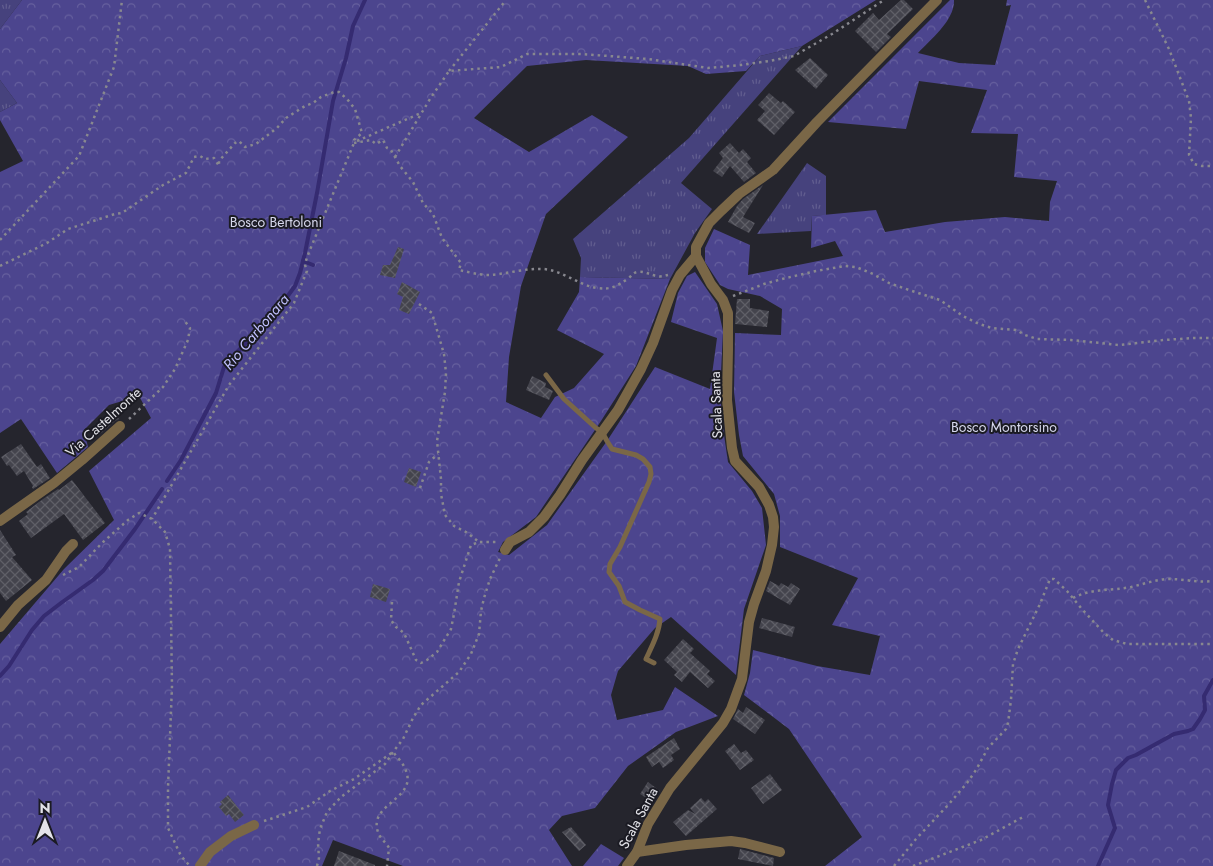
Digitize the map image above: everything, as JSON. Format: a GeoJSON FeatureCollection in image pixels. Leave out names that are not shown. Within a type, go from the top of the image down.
{"type":"FeatureCollection","features":[{"type":"Feature","properties":{"kind":"street"},"geometry":{"type":"LineString","coordinates":[[507,546],[529,532],[544,517],[618,410],[641,370],[672,290],[680,276],[696,256],[696,247],[709,223],[739,194],[773,170],[817,122],[937,0]]}},
{"type":"Feature","properties":{"kind":"street","name":"Scala Santa"},"geometry":{"type":"LineString","coordinates":[[627,866],[637,852],[648,824],[670,788],[723,723],[731,709],[742,679],[749,622],[772,545],[774,527],[771,511],[763,493],[752,478],[735,461],[732,448],[726,392],[728,313],[723,300],[711,284],[696,256]]}},
{"type":"Feature","properties":{"kind":"street","name":"Via Castelmonte"},"geometry":{"type":"LineString","coordinates":[[0,521],[54,483],[120,426]]}},
{"type":"Feature","properties":{"kind":"street"},"geometry":{"type":"LineString","coordinates":[[0,628],[18,605],[46,580],[73,544]]}},
{"type":"Feature","properties":{"kind":"street"},"geometry":{"type":"LineString","coordinates":[[200,866],[210,852],[230,836],[254,825]]}},
{"type":"Feature","properties":{"kind":"street"},"geometry":{"type":"LineString","coordinates":[[637,852],[731,841],[780,852]]}},
{"type":"Feature","properties":{"kind":"lane"},"geometry":{"type":"LineString","coordinates":[[546,375],[564,399],[602,432],[612,450],[636,454],[644,459],[650,467],[652,474],[649,482],[620,547],[610,564],[609,572],[619,586],[626,602],[660,619],[660,627],[646,659],[654,664]]}},
{"type":"Feature","properties":{"kind":"path"},"geometry":{"type":"LineString","coordinates":[[0,240],[79,156],[114,67],[122,0]]}},
{"type":"Feature","properties":{"kind":"path"},"geometry":{"type":"LineString","coordinates":[[395,156],[449,71],[506,0]]}},
{"type":"Feature","properties":{"kind":"path"},"geometry":{"type":"LineString","coordinates":[[449,71],[501,67],[527,54],[582,54],[648,59],[708,68],[769,62],[794,56],[884,0]]}},
{"type":"Feature","properties":{"kind":"path"},"geometry":{"type":"LineString","coordinates":[[1145,0],[1169,49],[1189,101],[1191,118],[1189,155],[1194,164],[1213,166]]}},
{"type":"Feature","properties":{"kind":"path"},"geometry":{"type":"LineString","coordinates":[[0,266],[47,243],[68,229],[122,213],[163,185],[186,173],[194,157],[214,158],[219,166],[219,161],[234,143],[239,141],[245,147],[256,144],[277,128],[286,118],[321,97],[339,92],[347,98],[355,109],[362,133],[354,140],[307,257],[307,272],[294,303],[229,385],[152,519]]}},
{"type":"Feature","properties":{"kind":"path"},"geometry":{"type":"LineString","coordinates":[[354,143],[421,113]]}},
{"type":"Feature","properties":{"kind":"path"},"geometry":{"type":"LineString","coordinates":[[354,143],[371,140],[376,144],[383,140],[413,182],[423,203],[433,214],[442,238],[461,263],[459,270],[487,275],[533,268],[546,269],[561,273],[594,287],[604,288],[614,288],[635,272],[644,272],[658,276],[680,276]]}},
{"type":"Feature","properties":{"kind":"path"},"geometry":{"type":"LineString","coordinates":[[723,300],[772,282],[844,266],[856,267],[896,285],[940,300],[963,316],[979,324],[992,328],[1016,330],[1037,339],[1119,345],[1164,340],[1213,338]]}},
{"type":"Feature","properties":{"kind":"path"},"geometry":{"type":"LineString","coordinates":[[419,304],[432,313],[444,354],[445,392],[437,441],[441,494],[445,516],[454,526],[479,542]]}},
{"type":"Feature","properties":{"kind":"path","name":"Via Castelmonte"},"geometry":{"type":"LineString","coordinates":[[120,426],[162,388],[175,369],[188,340],[190,328],[184,320]]}},
{"type":"Feature","properties":{"kind":"path"},"geometry":{"type":"LineString","coordinates":[[420,488],[429,462],[438,454]]}},
{"type":"Feature","properties":{"kind":"path"},"geometry":{"type":"LineString","coordinates":[[56,579],[79,567],[102,543],[139,513],[152,519],[165,532],[170,549],[172,686],[168,828],[180,856],[190,866]]}},
{"type":"Feature","properties":{"kind":"path"},"geometry":{"type":"LineString","coordinates":[[317,866],[320,829],[327,812],[341,797],[385,764],[403,739],[421,705],[459,672],[471,654],[479,634],[481,610],[487,588],[507,546],[479,542],[472,545],[459,582],[450,628],[437,652],[421,663],[416,660],[404,633],[396,628],[391,620],[392,602]]}},
{"type":"Feature","properties":{"kind":"path"},"geometry":{"type":"LineString","coordinates":[[894,866],[955,797],[976,770],[988,748],[1006,730],[1011,700],[1013,664],[1050,579],[1054,579],[1074,598],[1081,608],[1113,640],[1127,644],[1213,644]]}},
{"type":"Feature","properties":{"kind":"path"},"geometry":{"type":"LineString","coordinates":[[1074,598],[1092,591],[1129,587],[1169,579],[1213,581]]}},
{"type":"Feature","properties":{"kind":"path"},"geometry":{"type":"LineString","coordinates":[[254,825],[307,807],[354,779],[393,752]]}},
{"type":"Feature","properties":{"kind":"path"},"geometry":{"type":"LineString","coordinates":[[387,866],[389,848],[381,838],[376,825],[378,818],[388,805],[405,790],[409,781],[406,770],[393,752]]}},
{"type":"Feature","properties":{"kind":"path"},"geometry":{"type":"LineString","coordinates":[[913,866],[981,840],[1023,817]]}},
{"type":"Feature","properties":{"kind":"green space"},"geometry":{"type":"Polygon","coordinates":[[[0,0],[22,0],[0,29],[0,0]]]}},
{"type":"Feature","properties":{"kind":"green space","name":"Bosco Bertoloni"},"geometry":{"type":"Polygon","coordinates":[[[22,0],[876,0],[802,46],[760,56],[746,71],[706,74],[688,66],[586,60],[527,66],[474,118],[529,152],[592,115],[628,137],[546,214],[521,286],[509,357],[506,402],[541,418],[555,397],[574,388],[604,354],[557,330],[579,292],[580,277],[670,279],[636,366],[536,517],[503,542],[498,552],[509,555],[547,525],[607,441],[655,367],[710,389],[717,338],[671,322],[678,293],[687,276],[695,272],[717,304],[723,331],[720,394],[728,462],[752,491],[762,508],[766,545],[744,609],[736,675],[671,617],[655,628],[618,671],[611,695],[617,720],[663,710],[675,687],[718,716],[676,732],[628,766],[595,808],[562,816],[549,830],[572,866],[403,866],[333,840],[322,866],[0,866],[0,644],[64,569],[114,520],[89,471],[151,418],[139,396],[109,405],[84,430],[88,447],[57,473],[21,419],[0,433],[0,172],[23,161],[0,120],[0,112],[17,103],[0,80],[0,29],[22,0]]]}},
{"type":"Feature","properties":{"kind":"green space","name":"Bosco Montorsino"},"geometry":{"type":"Polygon","coordinates":[[[950,0],[954,0],[953,7],[946,22],[918,53],[959,63],[995,65],[1011,5],[1006,6],[1007,0],[1213,0],[1213,866],[825,866],[862,837],[789,729],[744,695],[750,673],[753,650],[817,666],[870,675],[880,636],[832,625],[858,578],[780,547],[780,516],[774,494],[743,456],[734,392],[735,333],[781,335],[782,309],[760,296],[728,289],[720,285],[705,262],[705,248],[714,229],[750,245],[748,275],[843,256],[835,241],[811,248],[812,216],[876,210],[885,232],[945,222],[1005,217],[1049,221],[1050,202],[1057,181],[1014,177],[1018,134],[971,133],[987,90],[919,81],[906,129],[828,122],[950,0]]]}},
{"type":"Feature","properties":{"kind":"green space"},"geometry":{"type":"Polygon","coordinates":[[[802,46],[681,183],[712,209],[695,233],[670,279],[580,277],[581,258],[573,239],[689,138],[760,56],[802,46]]]}},
{"type":"Feature","properties":{"kind":"green space"},"geometry":{"type":"Polygon","coordinates":[[[0,80],[17,103],[0,112],[0,80]]]}},
{"type":"Feature","properties":{"kind":"green space"},"geometry":{"type":"Polygon","coordinates":[[[807,163],[826,176],[826,215],[812,216],[811,231],[757,234],[807,163]]]}},
{"type":"Feature","properties":{"kind":"green space"},"geometry":{"type":"Polygon","coordinates":[[[601,844],[624,858],[618,866],[583,866],[601,844]]]}},
{"type":"Feature","properties":{"kind":"building"},"geometry":{"type":"Polygon","coordinates":[[[901,0],[904,0],[913,9],[887,34],[891,37],[876,52],[855,31],[873,13],[879,20],[901,0]]]}},
{"type":"Feature","properties":{"kind":"building"},"geometry":{"type":"Polygon","coordinates":[[[810,58],[828,75],[816,89],[795,70],[810,58]]]}},
{"type":"Feature","properties":{"kind":"building"},"geometry":{"type":"Polygon","coordinates":[[[769,93],[781,103],[783,101],[795,112],[774,135],[757,120],[765,111],[758,105],[769,93]]]}},
{"type":"Feature","properties":{"kind":"building"},"geometry":{"type":"Polygon","coordinates":[[[730,143],[739,153],[743,149],[751,158],[747,162],[756,173],[744,182],[730,166],[722,177],[713,171],[723,158],[719,153],[730,143]]]}},
{"type":"Feature","properties":{"kind":"building"},"geometry":{"type":"Polygon","coordinates":[[[763,185],[743,217],[755,223],[749,233],[728,222],[743,199],[763,185]]]}},
{"type":"Feature","properties":{"kind":"building"},"geometry":{"type":"Polygon","coordinates":[[[398,247],[404,249],[395,278],[380,275],[383,265],[390,265],[398,247]]]}},
{"type":"Feature","properties":{"kind":"building"},"geometry":{"type":"Polygon","coordinates":[[[402,282],[420,292],[409,314],[399,310],[403,297],[397,294],[402,282]]]}},
{"type":"Feature","properties":{"kind":"building"},"geometry":{"type":"Polygon","coordinates":[[[737,299],[750,299],[750,308],[769,311],[767,327],[735,324],[737,299]]]}},
{"type":"Feature","properties":{"kind":"building"},"geometry":{"type":"Polygon","coordinates":[[[532,376],[546,383],[545,387],[553,391],[549,400],[526,390],[532,376]]]}},
{"type":"Feature","properties":{"kind":"building"},"geometry":{"type":"Polygon","coordinates":[[[113,413],[119,419],[98,436],[94,430],[113,413]]]}},
{"type":"Feature","properties":{"kind":"building"},"geometry":{"type":"Polygon","coordinates":[[[21,444],[37,467],[41,464],[50,478],[33,489],[24,471],[17,476],[1,457],[21,444]]]}},
{"type":"Feature","properties":{"kind":"building"},"geometry":{"type":"Polygon","coordinates":[[[409,468],[421,472],[416,487],[404,482],[409,468]]]}},
{"type":"Feature","properties":{"kind":"building"},"geometry":{"type":"Polygon","coordinates":[[[72,480],[105,523],[83,540],[64,514],[31,538],[19,521],[28,514],[26,512],[72,480]]]}},
{"type":"Feature","properties":{"kind":"building"},"geometry":{"type":"Polygon","coordinates":[[[0,530],[16,555],[12,557],[32,580],[6,601],[0,593],[0,530]]]}},
{"type":"Feature","properties":{"kind":"building"},"geometry":{"type":"Polygon","coordinates":[[[770,581],[779,586],[781,583],[788,587],[791,583],[800,589],[790,605],[766,591],[770,581]]]}},
{"type":"Feature","properties":{"kind":"building"},"geometry":{"type":"Polygon","coordinates":[[[373,584],[390,589],[386,602],[370,597],[373,584]]]}},
{"type":"Feature","properties":{"kind":"building"},"geometry":{"type":"Polygon","coordinates":[[[762,618],[795,627],[792,637],[759,628],[762,618]]]}},
{"type":"Feature","properties":{"kind":"building"},"geometry":{"type":"Polygon","coordinates":[[[683,639],[694,649],[690,653],[710,671],[707,674],[715,681],[708,688],[690,672],[682,682],[674,675],[677,672],[664,660],[683,639]]]}},
{"type":"Feature","properties":{"kind":"building"},"geometry":{"type":"Polygon","coordinates":[[[746,707],[765,720],[755,734],[733,719],[738,709],[743,713],[746,707]]]}},
{"type":"Feature","properties":{"kind":"building"},"geometry":{"type":"Polygon","coordinates":[[[674,738],[680,749],[671,755],[674,760],[663,768],[659,762],[652,767],[646,757],[674,738]]]}},
{"type":"Feature","properties":{"kind":"building"},"geometry":{"type":"Polygon","coordinates":[[[734,744],[741,753],[746,750],[754,760],[740,770],[725,751],[734,744]]]}},
{"type":"Feature","properties":{"kind":"building"},"geometry":{"type":"Polygon","coordinates":[[[770,774],[782,790],[763,804],[751,788],[770,774]]]}},
{"type":"Feature","properties":{"kind":"building"},"geometry":{"type":"Polygon","coordinates":[[[648,782],[660,791],[653,802],[640,794],[648,782]]]}},
{"type":"Feature","properties":{"kind":"building"},"geometry":{"type":"Polygon","coordinates":[[[228,795],[244,815],[235,822],[229,814],[226,816],[219,807],[222,804],[220,802],[228,795]]]}},
{"type":"Feature","properties":{"kind":"building"},"geometry":{"type":"Polygon","coordinates":[[[701,798],[705,802],[708,799],[717,809],[686,836],[673,822],[688,810],[695,814],[690,808],[701,798]]]}},
{"type":"Feature","properties":{"kind":"building"},"geometry":{"type":"Polygon","coordinates":[[[571,827],[586,845],[579,851],[562,832],[571,827]]]}},
{"type":"Feature","properties":{"kind":"building"},"geometry":{"type":"Polygon","coordinates":[[[740,849],[774,858],[773,866],[738,859],[740,849]]]}},
{"type":"Feature","properties":{"kind":"building"},"geometry":{"type":"Polygon","coordinates":[[[339,851],[375,865],[375,866],[334,866],[339,851]]]}},
{"type":"Feature","properties":{"kind":"waterway","name":"Rio Carbonara"},"geometry":{"type":"LineString","coordinates":[[167,481],[181,460],[216,393],[224,367],[258,331],[295,286],[305,253],[333,101],[353,26],[365,0]]}},
{"type":"Feature","properties":{"kind":"waterway"},"geometry":{"type":"LineString","coordinates":[[303,261],[313,265]]}},
{"type":"Feature","properties":{"kind":"waterway","name":"Rio Carbonara"},"geometry":{"type":"LineString","coordinates":[[0,676],[44,616],[103,571],[162,489]]}},
{"type":"Feature","properties":{"kind":"waterway"},"geometry":{"type":"LineString","coordinates":[[1098,866],[1115,828],[1108,805],[1116,770],[1128,758],[1174,734],[1193,729],[1205,710],[1204,696],[1213,680]]}}]}
